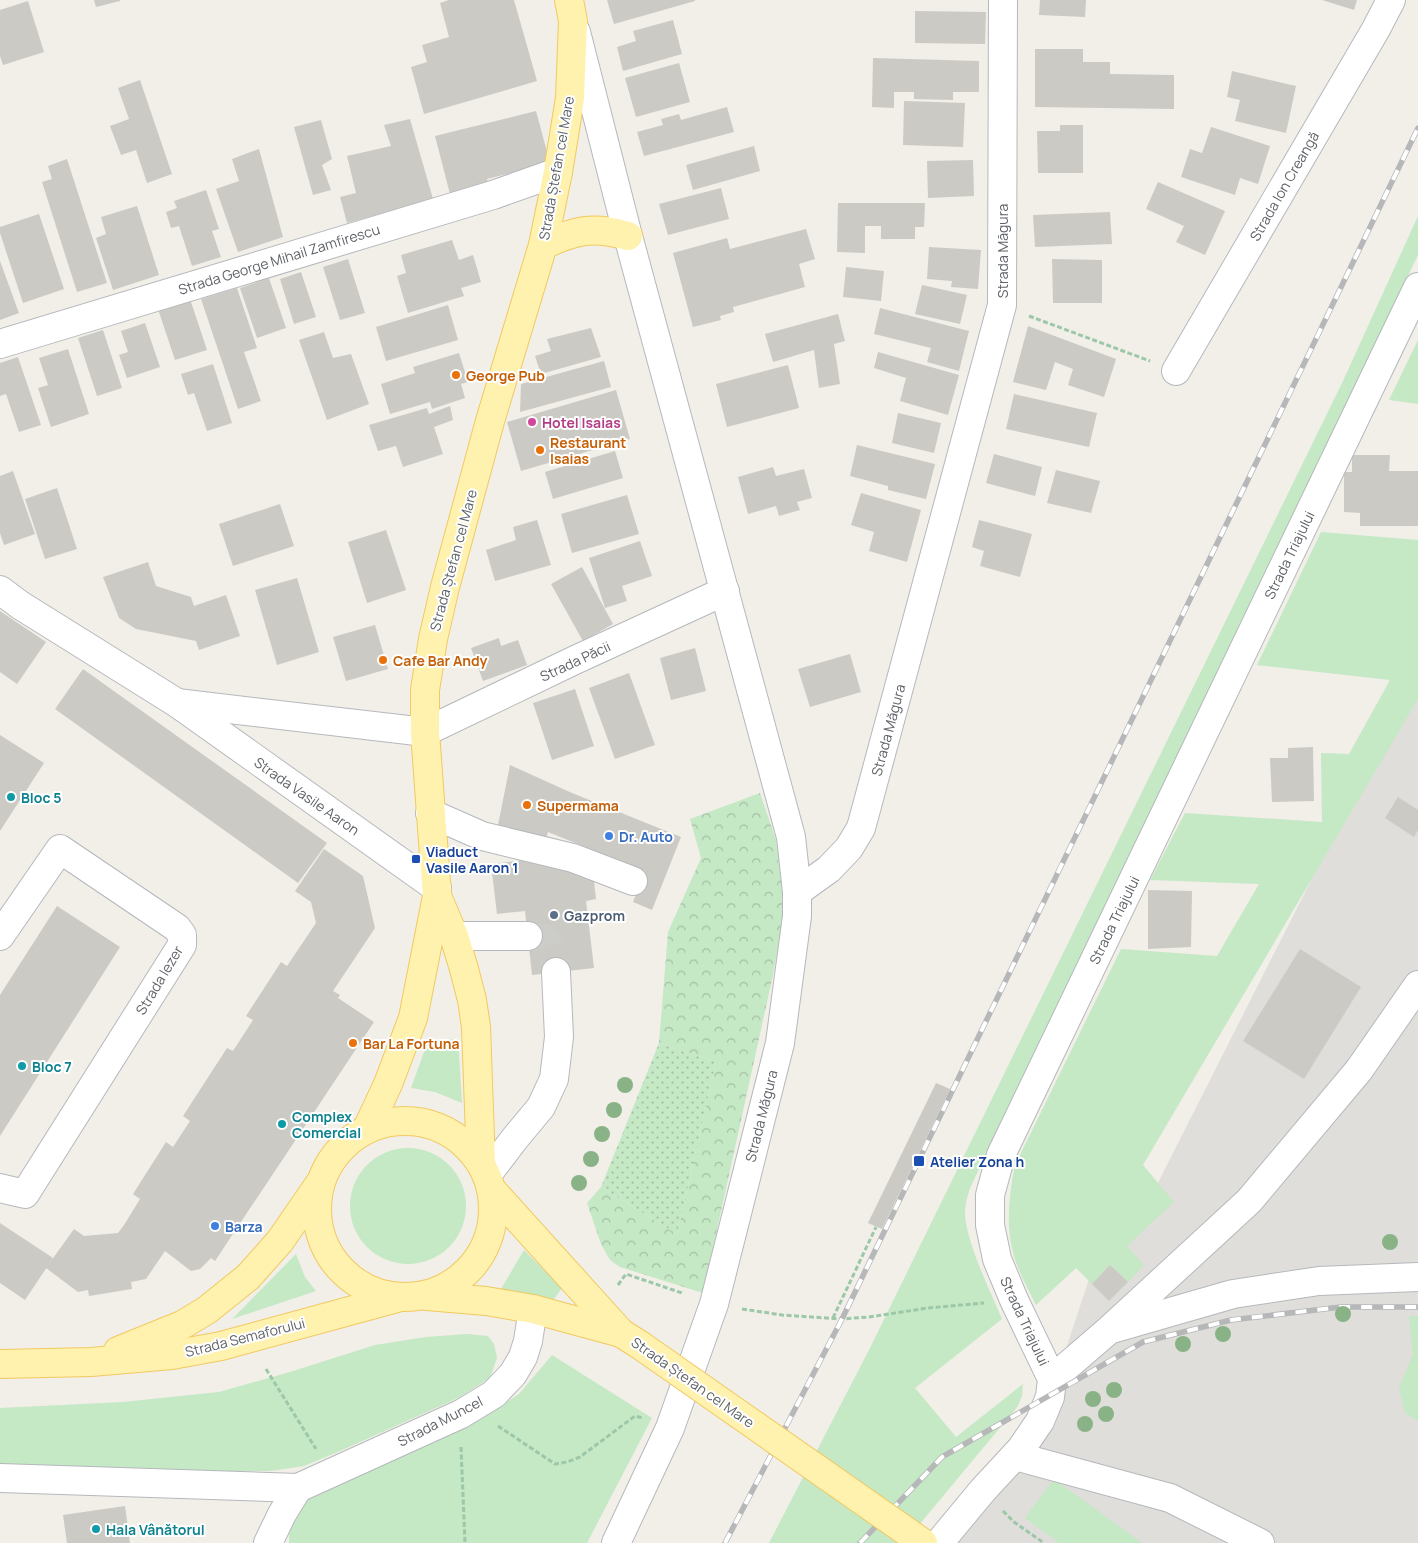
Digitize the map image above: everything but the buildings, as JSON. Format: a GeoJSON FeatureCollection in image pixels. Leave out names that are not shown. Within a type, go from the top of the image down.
{"type":"FeatureCollection","features":[{"type":"Feature","properties":{"kind":"main road","name":"Strada Ștefan cel Mare"},"geometry":{"type":"LineString","coordinates":[[571,10],[570,98],[558,172],[543,245],[490,421],[445,587],[433,639],[425,690],[425,732],[437,892],[454,936],[472,1000],[476,1028],[486,1176],[631,1339],[923,1543]]}},
{"type":"Feature","properties":{"kind":"main road"},"geometry":{"type":"LineString","coordinates":[[543,245],[565,235],[586,230],[611,232],[628,236]]}},
{"type":"Feature","properties":{"kind":"main road"},"geometry":{"type":"LineString","coordinates":[[368,1129],[388,1084],[413,1018],[437,892]]}},
{"type":"Feature","properties":{"kind":"main road"},"geometry":{"type":"LineString","coordinates":[[426,1296],[451,1285],[472,1267],[487,1244],[493,1217],[486,1176],[464,1144],[443,1129],[418,1122],[392,1122],[368,1129],[348,1142],[333,1158],[323,1178],[317,1205],[320,1232],[331,1256],[348,1277],[371,1291],[397,1298],[426,1296],[486,1301],[533,1309],[631,1339]]}},
{"type":"Feature","properties":{"kind":"main road","name":"Strada Semaforului"},"geometry":{"type":"LineString","coordinates":[[91,1362],[182,1325],[207,1310],[248,1277],[280,1241],[323,1178]]}},
{"type":"Feature","properties":{"kind":"main road","name":"Strada Semaforului"},"geometry":{"type":"LineString","coordinates":[[0,1364],[91,1362],[172,1355],[221,1346],[397,1298]]}},
{"type":"Feature","properties":{"kind":"street","name":"Strada Măgura"},"geometry":{"type":"LineString","coordinates":[[616,1543],[669,1431],[714,1304],[780,1043],[796,925],[797,892],[829,869],[849,848],[862,828],[1002,305],[1003,0]]}},
{"type":"Feature","properties":{"kind":"street","name":"Strada Ion Creangă"},"geometry":{"type":"LineString","coordinates":[[1176,372],[1376,29],[1391,0]]}},
{"type":"Feature","properties":{"kind":"street","name":"Strada Ștefan cel Mare"},"geometry":{"type":"LineString","coordinates":[[571,10],[628,236],[791,837],[797,892]]}},
{"type":"Feature","properties":{"kind":"street","name":"Strada George Mihail Zamfirescu"},"geometry":{"type":"LineString","coordinates":[[0,344],[493,195],[558,172]]}},
{"type":"Feature","properties":{"kind":"street","name":"Strada Triajului"},"geometry":{"type":"LineString","coordinates":[[939,1543],[983,1490],[1015,1456],[1040,1421],[1050,1397],[1052,1379],[1014,1300],[997,1259],[990,1225],[990,1195],[1001,1155],[1418,287]]}},
{"type":"Feature","properties":{"kind":"street","name":"Strada Vasile Aaron"},"geometry":{"type":"LineString","coordinates":[[0,590],[177,703],[437,892]]}},
{"type":"Feature","properties":{"kind":"street","name":"Strada Păcii"},"geometry":{"type":"LineString","coordinates":[[425,732],[575,660],[725,592]]}},
{"type":"Feature","properties":{"kind":"street","name":"Strada Vasile Aaron"},"geometry":{"type":"LineString","coordinates":[[177,703],[425,732]]}},
{"type":"Feature","properties":{"kind":"street"},"geometry":{"type":"LineString","coordinates":[[430,813],[482,836],[574,858],[633,881]]}},
{"type":"Feature","properties":{"kind":"street","name":"Strada Iezer"},"geometry":{"type":"LineString","coordinates":[[0,936],[60,849],[177,928],[182,935],[182,946],[12,1191]]}},
{"type":"Feature","properties":{"kind":"street"},"geometry":{"type":"LineString","coordinates":[[454,936],[528,936]]}},
{"type":"Feature","properties":{"kind":"street"},"geometry":{"type":"LineString","coordinates":[[486,1176],[542,1107],[554,1079],[559,1037],[556,972]]}},
{"type":"Feature","properties":{"kind":"street"},"geometry":{"type":"LineString","coordinates":[[1052,1379],[1109,1330],[1249,1201],[1359,1070],[1418,985]]}},
{"type":"Feature","properties":{"kind":"street"},"geometry":{"type":"LineString","coordinates":[[1385,1032],[1418,1023]]}},
{"type":"Feature","properties":{"kind":"street"},"geometry":{"type":"LineString","coordinates":[[1109,1330],[1233,1294],[1319,1281],[1418,1277]]}},
{"type":"Feature","properties":{"kind":"street","name":"Strada Muncel"},"geometry":{"type":"LineString","coordinates":[[0,1478],[298,1488],[465,1411],[494,1394],[513,1374],[523,1357],[528,1341],[533,1309]]}},
{"type":"Feature","properties":{"kind":"street"},"geometry":{"type":"LineString","coordinates":[[1015,1456],[1170,1498],[1260,1543]]}},
{"type":"Feature","properties":{"kind":"street"},"geometry":{"type":"LineString","coordinates":[[268,1543],[282,1514],[298,1488]]}},
{"type":"Feature","properties":{"kind":"path"},"geometry":{"type":"LineString","coordinates":[[1002,305],[1176,372]]}},
{"type":"Feature","properties":{"kind":"path"},"geometry":{"type":"LineString","coordinates":[[833,1318],[876,1227]]}},
{"type":"Feature","properties":{"kind":"path"},"geometry":{"type":"LineString","coordinates":[[617,1286],[626,1274],[682,1293]]}},
{"type":"Feature","properties":{"kind":"path"},"geometry":{"type":"LineString","coordinates":[[714,1304],[782,1315],[870,1318],[928,1308],[1014,1300]]}},
{"type":"Feature","properties":{"kind":"path"},"geometry":{"type":"LineString","coordinates":[[266,1369],[318,1453],[335,1472]]}},
{"type":"Feature","properties":{"kind":"path"},"geometry":{"type":"LineString","coordinates":[[465,1543],[462,1495],[465,1411],[554,1464],[580,1457],[635,1416],[640,1416],[669,1431]]}},
{"type":"Feature","properties":{"kind":"path"},"geometry":{"type":"LineString","coordinates":[[1014,1522],[1044,1543]]}},
{"type":"Feature","properties":{"kind":"shaded area"},"geometry":{"type":"Polygon","coordinates":[[[1418,669],[1418,1543],[935,1543],[1050,1397],[1089,1279],[1131,1236],[1418,669]]]}},
{"type":"Feature","properties":{"kind":"green space"},"geometry":{"type":"Polygon","coordinates":[[[1418,216],[1418,255],[970,1188],[965,1211],[969,1236],[1002,1319],[915,1388],[956,1437],[1023,1384],[1022,1396],[1018,1406],[904,1543],[769,1543],[870,1348],[1343,381],[1418,216]]]}},
{"type":"Feature","properties":{"kind":"green space"},"geometry":{"type":"Polygon","coordinates":[[[1418,340],[1418,404],[1389,400],[1418,340]]]}},
{"type":"Feature","properties":{"kind":"green space"},"geometry":{"type":"Polygon","coordinates":[[[1321,532],[1418,540],[1418,699],[1143,1165],[1174,1202],[1127,1246],[1144,1265],[1128,1282],[1110,1265],[1092,1284],[1076,1268],[1036,1305],[1018,1269],[1011,1245],[1009,1210],[1015,1165],[1121,949],[1217,956],[1259,884],[1150,880],[1185,813],[1322,822],[1321,753],[1349,754],[1390,680],[1257,665],[1321,532]]]}},
{"type":"Feature","properties":{"kind":"green space"},"geometry":{"type":"Polygon","coordinates":[[[760,793],[776,840],[782,890],[783,918],[773,975],[703,1293],[620,1267],[610,1260],[601,1244],[587,1203],[601,1187],[677,1234],[716,1062],[659,1043],[668,932],[701,858],[690,819],[760,793]]]}},
{"type":"Feature","properties":{"kind":"green space"},"geometry":{"type":"Polygon","coordinates":[[[458,1039],[462,1103],[435,1092],[411,1088],[428,1041],[458,1039]]]}},
{"type":"Feature","properties":{"kind":"green space"},"geometry":{"type":"Polygon","coordinates":[[[659,1043],[716,1062],[677,1234],[601,1187],[659,1043]]]}},
{"type":"Feature","properties":{"kind":"green space"},"geometry":{"type":"Polygon","coordinates":[[[408,1148],[430,1152],[449,1165],[462,1184],[466,1206],[462,1228],[449,1247],[430,1260],[408,1264],[386,1260],[367,1247],[354,1228],[350,1206],[354,1184],[367,1165],[386,1152],[408,1148]]]}},
{"type":"Feature","properties":{"kind":"green space"},"geometry":{"type":"Polygon","coordinates":[[[524,1250],[562,1288],[551,1303],[501,1289],[524,1250]]]}},
{"type":"Feature","properties":{"kind":"green space"},"geometry":{"type":"Polygon","coordinates":[[[296,1254],[305,1277],[316,1291],[232,1319],[296,1254]]]}},
{"type":"Feature","properties":{"kind":"green space"},"geometry":{"type":"Polygon","coordinates":[[[1409,1316],[1418,1316],[1418,1421],[1405,1413],[1399,1388],[1413,1354],[1409,1316]]]}},
{"type":"Feature","properties":{"kind":"green space"},"geometry":{"type":"Polygon","coordinates":[[[467,1334],[488,1336],[494,1344],[497,1358],[490,1378],[458,1398],[304,1466],[271,1471],[183,1471],[0,1464],[0,1408],[123,1402],[219,1392],[375,1345],[426,1337],[467,1334]]]}},
{"type":"Feature","properties":{"kind":"green space"},"geometry":{"type":"Polygon","coordinates":[[[552,1355],[652,1418],[587,1543],[289,1543],[289,1527],[302,1501],[329,1484],[478,1421],[519,1394],[552,1355]]]}},
{"type":"Feature","properties":{"kind":"green space"},"geometry":{"type":"Polygon","coordinates":[[[1054,1479],[1142,1543],[1059,1543],[1025,1518],[1054,1479]]]}},
{"type":"Feature","properties":{"kind":"tunnel"},"geometry":{"type":"LineString","coordinates":[[528,936],[545,938],[549,941],[554,949],[556,972]]}},
{"type":"Feature","properties":{"kind":"railway"},"geometry":{"type":"LineString","coordinates":[[725,1543],[842,1319],[1418,128]]}},
{"type":"Feature","properties":{"kind":"railway"},"geometry":{"type":"LineString","coordinates":[[860,1543],[942,1457],[1143,1342],[1231,1320],[1341,1307],[1418,1307]]}},
{"type":"Feature","properties":{"kind":"place","name":"George Pub"},"geometry":{"type":"Point","coordinates":[456,375]}},
{"type":"Feature","properties":{"kind":"place","name":"Hotel Isaias"},"geometry":{"type":"Point","coordinates":[532,422]}},
{"type":"Feature","properties":{"kind":"place","name":"Restaurant Isaias"},"geometry":{"type":"Point","coordinates":[540,450]}},
{"type":"Feature","properties":{"kind":"place","name":"Cafe Bar Andy"},"geometry":{"type":"Point","coordinates":[383,660]}},
{"type":"Feature","properties":{"kind":"place","name":"Bloc 5"},"geometry":{"type":"Point","coordinates":[11,797]}},
{"type":"Feature","properties":{"kind":"place","name":"Supermama"},"geometry":{"type":"Point","coordinates":[527,805]}},
{"type":"Feature","properties":{"kind":"place","name":"Dr. Auto"},"geometry":{"type":"Point","coordinates":[609,836]}},
{"type":"Feature","properties":{"kind":"place","name":"Viaduct Vasile Aaron 1"},"geometry":{"type":"Point","coordinates":[416,859]}},
{"type":"Feature","properties":{"kind":"place","name":"Gazprom"},"geometry":{"type":"Point","coordinates":[554,915]}},
{"type":"Feature","properties":{"kind":"place","name":"Bar La Fortuna"},"geometry":{"type":"Point","coordinates":[353,1043]}},
{"type":"Feature","properties":{"kind":"place","name":"Bloc 7"},"geometry":{"type":"Point","coordinates":[22,1066]}},
{"type":"Feature","properties":{"kind":"place","name":"Complex Comercial"},"geometry":{"type":"Point","coordinates":[282,1124]}},
{"type":"Feature","properties":{"kind":"place","name":"Atelier Zona h"},"geometry":{"type":"Point","coordinates":[919,1161]}},
{"type":"Feature","properties":{"kind":"place","name":"Barza"},"geometry":{"type":"Point","coordinates":[215,1226]}},
{"type":"Feature","properties":{"kind":"place","name":"Hala Vânătorul"},"geometry":{"type":"Point","coordinates":[96,1529]}}]}
